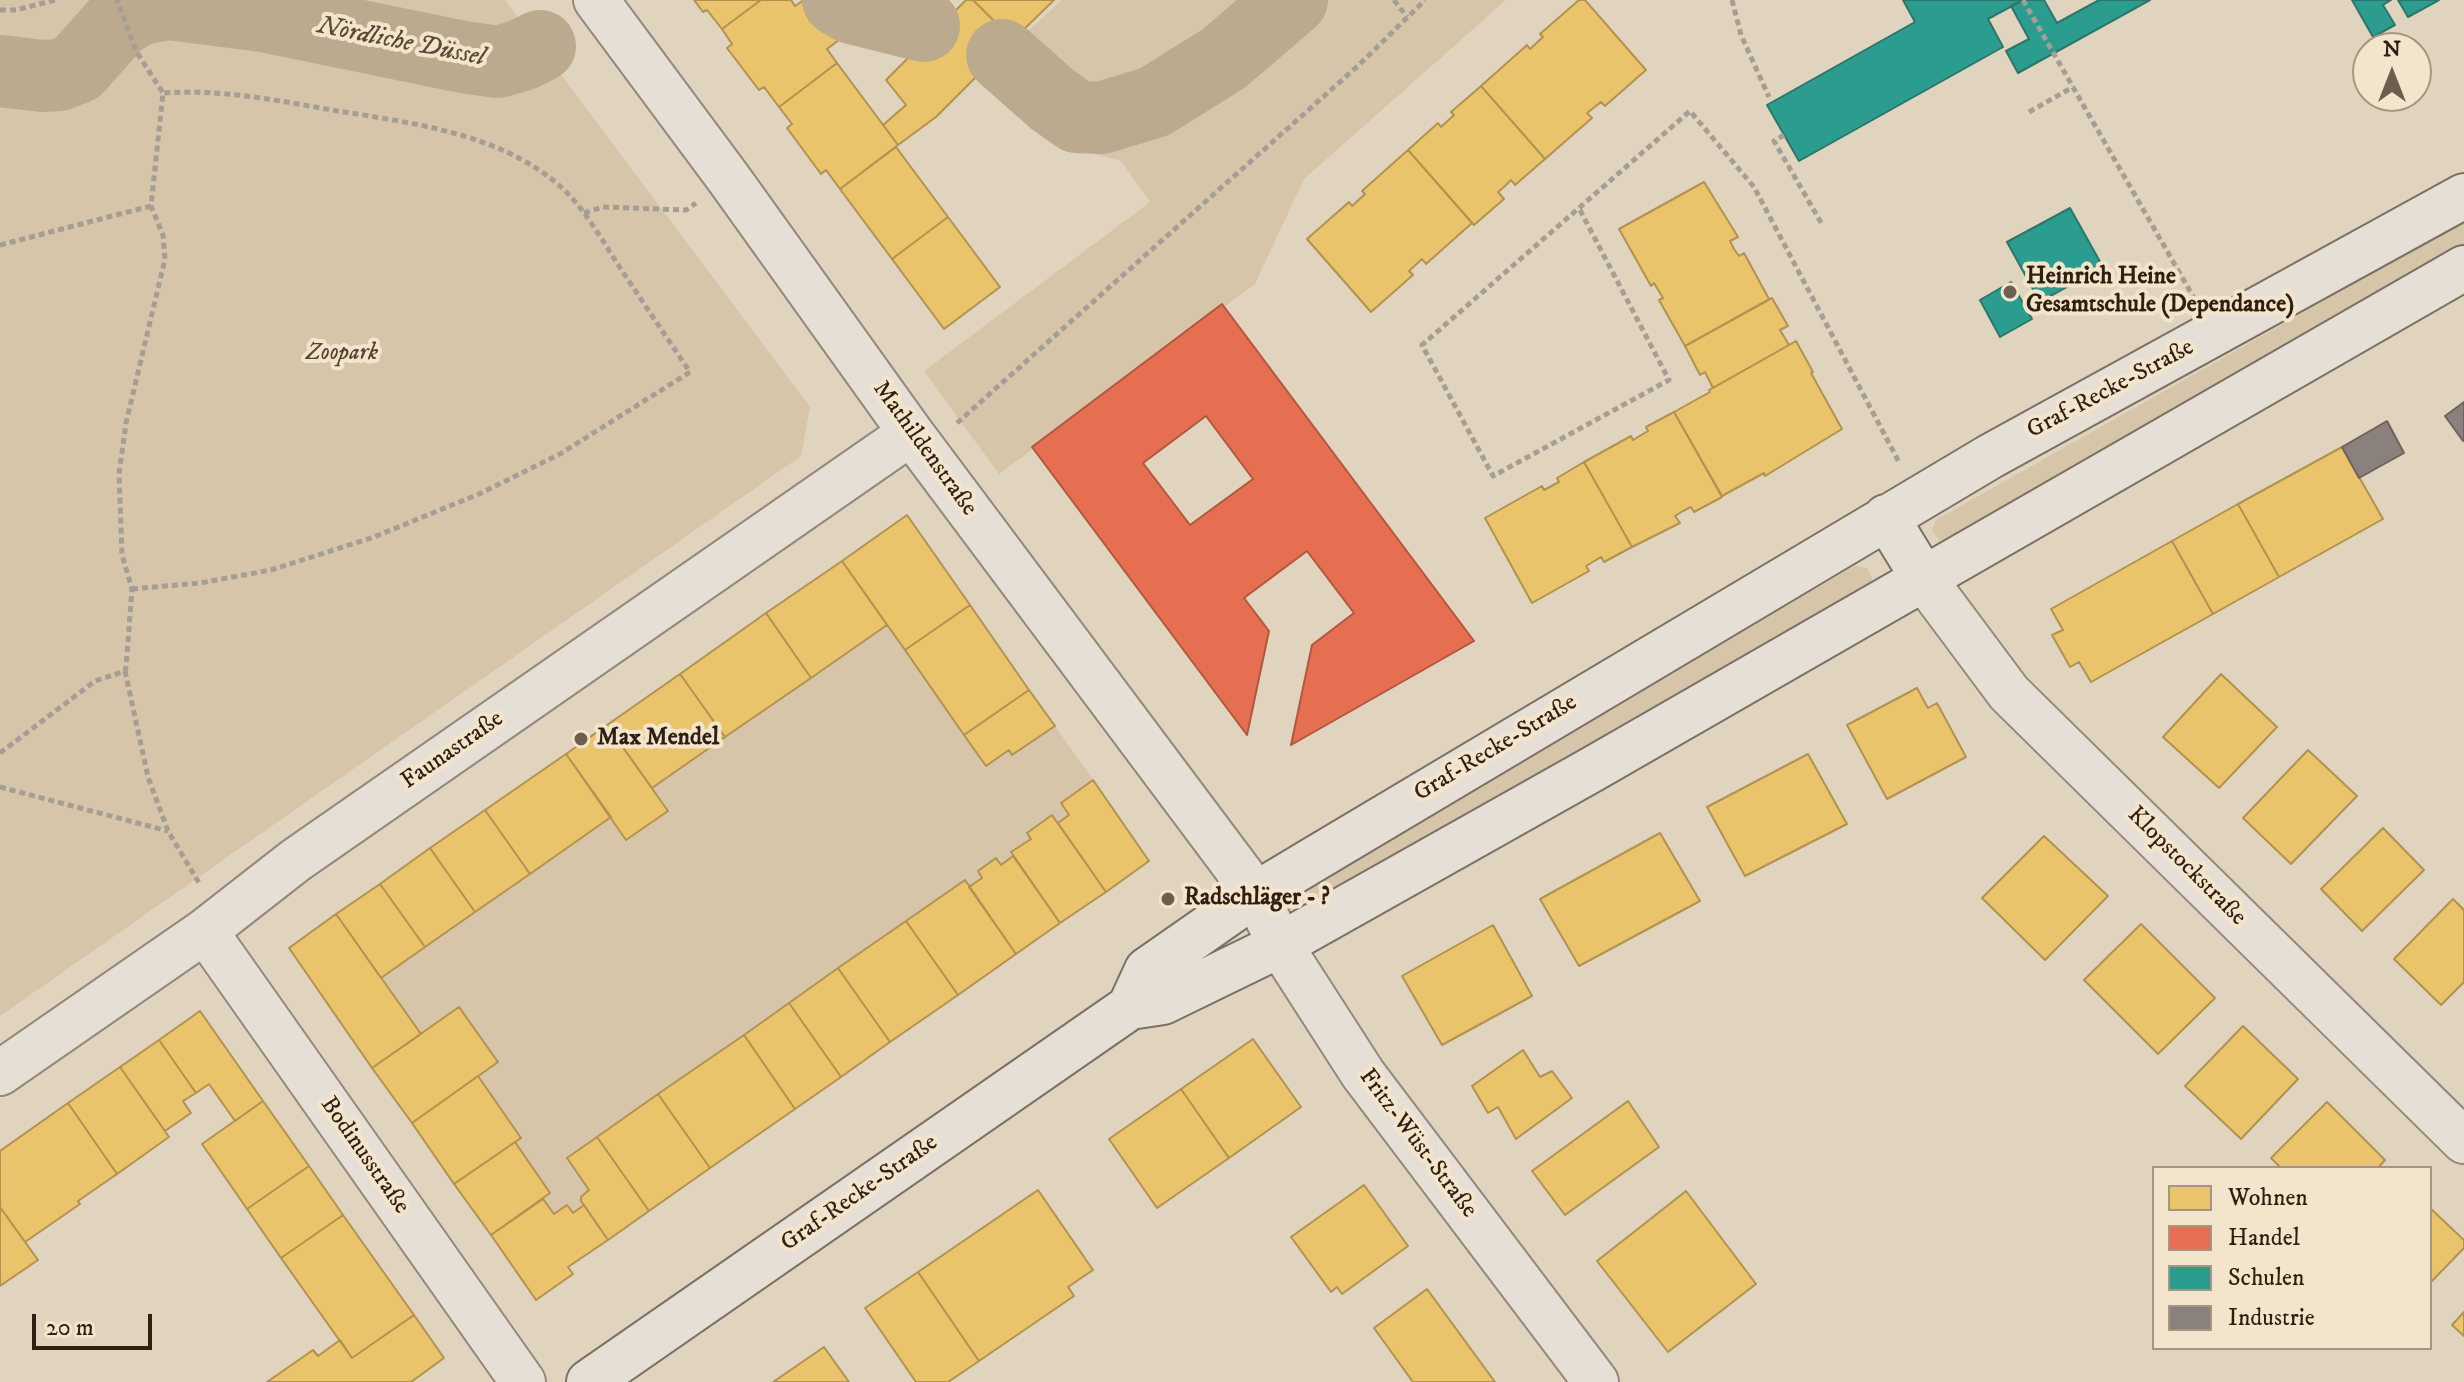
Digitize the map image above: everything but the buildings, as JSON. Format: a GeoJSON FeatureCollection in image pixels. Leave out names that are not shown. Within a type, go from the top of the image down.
{"type":"FeatureCollection","features":[{"type":"Feature","properties":{"kind":"street","name":"Mathildenstraße"},"geometry":{"type":"LineString","coordinates":[[596,0],[729,179],[917,442],[1256,894]]}},
{"type":"Feature","properties":{"kind":"street","name":"Graf-Recke-Straße"},"geometry":{"type":"LineString","coordinates":[[1130,1007],[1147,970],[1256,894],[1902,508],[2464,196]]}},
{"type":"Feature","properties":{"kind":"street","name":"Graf-Recke-Straße"},"geometry":{"type":"LineString","coordinates":[[589,1382],[1130,1007],[1163,1002],[1280,945],[2464,268]]}},
{"type":"Feature","properties":{"kind":"street","name":"Faunastraße"},"geometry":{"type":"LineString","coordinates":[[0,1073],[217,921],[296,860],[917,442]]}},
{"type":"Feature","properties":{"kind":"street"},"geometry":{"type":"LineString","coordinates":[[1902,508],[1924,579]]}},
{"type":"Feature","properties":{"kind":"street","name":"Klopstockstraße"},"geometry":{"type":"LineString","coordinates":[[1924,579],[2009,693],[2464,1141]]}},
{"type":"Feature","properties":{"kind":"street","name":"Fritz-Wüst-Straße"},"geometry":{"type":"LineString","coordinates":[[1256,894],[1280,945],[1363,1074],[1596,1382]]}},
{"type":"Feature","properties":{"kind":"street","name":"Bodinusstraße"},"geometry":{"type":"LineString","coordinates":[[217,921],[523,1382]]}},
{"type":"Feature","properties":{"kind":"path"},"geometry":{"type":"LineString","coordinates":[[0,10],[16,10],[55,0]]}},
{"type":"Feature","properties":{"kind":"path"},"geometry":{"type":"LineString","coordinates":[[117,0],[136,51],[163,93],[151,206],[163,235],[165,259],[126,423],[119,474],[122,555],[132,589],[125,671],[148,777],[168,831],[217,921]]}},
{"type":"Feature","properties":{"kind":"path"},"geometry":{"type":"LineString","coordinates":[[1394,0],[1407,17]]}},
{"type":"Feature","properties":{"kind":"path"},"geometry":{"type":"LineString","coordinates":[[917,442],[989,398],[1360,64],[1425,0]]}},
{"type":"Feature","properties":{"kind":"path"},"geometry":{"type":"LineString","coordinates":[[1732,0],[1741,35],[1769,97]]}},
{"type":"Feature","properties":{"kind":"path"},"geometry":{"type":"LineString","coordinates":[[2023,0],[2215,334]]}},
{"type":"Feature","properties":{"kind":"path"},"geometry":{"type":"LineString","coordinates":[[2029,112],[2073,87]]}},
{"type":"Feature","properties":{"kind":"path"},"geometry":{"type":"LineString","coordinates":[[132,589],[200,583],[271,570],[374,537],[479,494],[560,454],[690,372],[584,213],[561,187],[530,165],[454,133],[211,91],[163,93]]}},
{"type":"Feature","properties":{"kind":"path"},"geometry":{"type":"LineString","coordinates":[[1580,210],[1669,380],[1493,476],[1422,345],[1690,111],[1754,187],[1902,508]]}},
{"type":"Feature","properties":{"kind":"path"},"geometry":{"type":"LineString","coordinates":[[1784,135],[1774,141],[1823,226]]}},
{"type":"Feature","properties":{"kind":"path"},"geometry":{"type":"LineString","coordinates":[[584,213],[603,207],[686,210],[729,179]]}},
{"type":"Feature","properties":{"kind":"path"},"geometry":{"type":"LineString","coordinates":[[0,245],[151,206]]}},
{"type":"Feature","properties":{"kind":"path"},"geometry":{"type":"LineString","coordinates":[[0,753],[95,681],[125,671]]}},
{"type":"Feature","properties":{"kind":"path"},"geometry":{"type":"LineString","coordinates":[[0,787],[168,831]]}},
{"type":"Feature","properties":{"kind":"green space","name":"Zoopark"},"geometry":{"type":"Polygon","coordinates":[[[0,0],[505,0],[810,407],[801,456],[0,1016],[0,0]]]}},
{"type":"Feature","properties":{"kind":"green space"},"geometry":{"type":"Polygon","coordinates":[[[1062,0],[1506,0],[1304,179],[1255,284],[999,474],[924,371],[1150,202],[1121,161],[1055,143],[978,77],[1062,0]]]}},
{"type":"Feature","properties":{"kind":"green space"},"geometry":{"type":"Polygon","coordinates":[[[2464,222],[2464,252],[1951,541],[1939,540],[1932,530],[1936,520],[2464,222]]]}},
{"type":"Feature","properties":{"kind":"green space"},"geometry":{"type":"Polygon","coordinates":[[[1855,566],[1867,568],[1872,578],[1870,588],[1318,897],[1309,894],[1311,887],[1505,766],[1855,566]]]}},
{"type":"Feature","properties":{"kind":"green space"},"geometry":{"type":"Polygon","coordinates":[[[887,625],[987,765],[1009,750],[1013,755],[1055,726],[1093,780],[1061,803],[1069,815],[1058,823],[1052,815],[1028,832],[1031,839],[1011,852],[1013,856],[1001,865],[996,858],[978,871],[982,878],[969,887],[964,881],[567,1158],[589,1190],[581,1197],[584,1205],[573,1213],[566,1205],[554,1214],[543,1199],[550,1193],[515,1142],[478,1076],[498,1062],[459,1007],[421,1034],[381,978],[611,817],[627,840],[668,811],[652,788],[887,625]]]}},
{"type":"Feature","properties":{"kind":"waterway","name":"Nördliche Düssel"},"geometry":{"type":"LineString","coordinates":[[838,0],[852,8],[924,26]]}},
{"type":"Feature","properties":{"kind":"waterway","name":"Nördliche Düssel"},"geometry":{"type":"LineString","coordinates":[[1002,55],[1077,117],[1101,118],[1154,102],[1223,59],[1292,0]]}},
{"type":"Feature","properties":{"kind":"waterway","name":"Nördliche Düssel"},"geometry":{"type":"LineString","coordinates":[[0,71],[43,76],[59,75],[77,68],[119,21],[140,9],[169,4],[263,16],[498,62],[540,46]]}},
{"type":"Feature","properties":{"kind":"place","name":"Heinrich Heine Gesamtschule (Dependance)"},"geometry":{"type":"Point","coordinates":[2010,292]}},
{"type":"Feature","properties":{"kind":"place","name":"Max Mendel"},"geometry":{"type":"Point","coordinates":[581,739]}},
{"type":"Feature","properties":{"kind":"place","name":"Radschläger - ?"},"geometry":{"type":"Point","coordinates":[1168,899]}}]}
